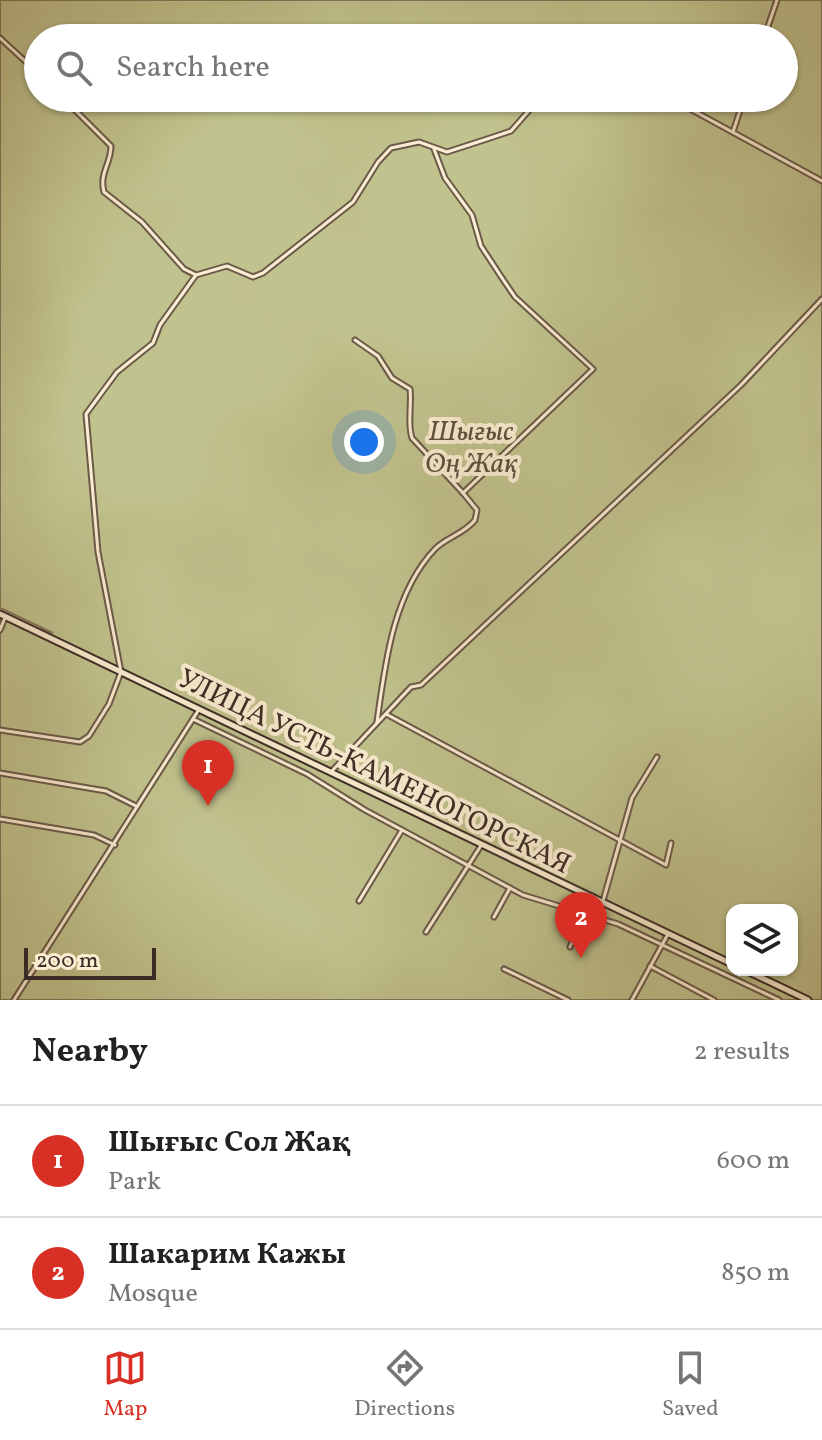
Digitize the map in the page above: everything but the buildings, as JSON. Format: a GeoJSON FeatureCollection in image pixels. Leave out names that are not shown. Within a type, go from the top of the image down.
{"type":"FeatureCollection","features":[{"type":"Feature","properties":{"kind":"street"},"geometry":{"type":"LineString","coordinates":[[769,24],[777,0]]}},
{"type":"Feature","properties":{"kind":"street"},"geometry":{"type":"LineString","coordinates":[[0,38],[5,47],[24,60]]}},
{"type":"Feature","properties":{"kind":"street"},"geometry":{"type":"LineString","coordinates":[[77,112],[111,146],[111,156],[102,172],[104,192],[142,222],[184,269],[196,275]]}},
{"type":"Feature","properties":{"kind":"street"},"geometry":{"type":"LineString","coordinates":[[0,730],[80,742],[89,736],[109,704],[121,672],[98,552],[86,414],[117,372],[153,343],[160,325],[196,275],[227,266],[253,277],[263,273],[353,202],[391,148],[419,142],[447,152],[511,131],[528,112]]}},
{"type":"Feature","properties":{"kind":"street"},"geometry":{"type":"LineString","coordinates":[[694,112],[822,181]]}},
{"type":"Feature","properties":{"kind":"street"},"geometry":{"type":"LineString","coordinates":[[732,134],[739,112]]}},
{"type":"Feature","properties":{"kind":"street"},"geometry":{"type":"LineString","coordinates":[[433,149],[445,178],[472,215],[481,246],[515,297],[593,369],[463,493]]}},
{"type":"Feature","properties":{"kind":"street"},"geometry":{"type":"LineString","coordinates":[[332,771],[411,687],[421,685],[741,385],[822,299]]}},
{"type":"Feature","properties":{"kind":"street"},"geometry":{"type":"LineString","coordinates":[[355,340],[378,356],[392,378],[410,389],[413,411],[408,427],[412,438],[477,510],[475,520],[435,549],[405,593],[383,678],[377,722]]}},
{"type":"Feature","properties":{"kind":"street"},"geometry":{"type":"LineString","coordinates":[[0,630],[3,615]]}},
{"type":"Feature","properties":{"kind":"street","name":"УЛИЦА УСТЬ-КАМЕНОГОРСКАЯ"},"geometry":{"type":"LineString","coordinates":[[3,615],[726,961]]}},
{"type":"Feature","properties":{"kind":"street"},"geometry":{"type":"LineString","coordinates":[[14,1000],[200,708]]}},
{"type":"Feature","properties":{"kind":"street"},"geometry":{"type":"LineString","coordinates":[[386,714],[666,865],[671,843]]}},
{"type":"Feature","properties":{"kind":"street"},"geometry":{"type":"LineString","coordinates":[[193,719],[307,774],[510,888],[662,944],[779,1000]]}},
{"type":"Feature","properties":{"kind":"street"},"geometry":{"type":"LineString","coordinates":[[603,901],[622,843],[632,798],[657,757]]}},
{"type":"Feature","properties":{"kind":"street"},"geometry":{"type":"LineString","coordinates":[[0,773],[106,791],[136,806]]}},
{"type":"Feature","properties":{"kind":"street"},"geometry":{"type":"LineString","coordinates":[[0,819],[94,835],[115,845]]}},
{"type":"Feature","properties":{"kind":"street"},"geometry":{"type":"LineString","coordinates":[[359,901],[402,830]]}},
{"type":"Feature","properties":{"kind":"street"},"geometry":{"type":"LineString","coordinates":[[426,932],[482,844]]}},
{"type":"Feature","properties":{"kind":"street"},"geometry":{"type":"LineString","coordinates":[[494,917],[510,888]]}},
{"type":"Feature","properties":{"kind":"street"},"geometry":{"type":"LineString","coordinates":[[570,947],[592,896]]}},
{"type":"Feature","properties":{"kind":"street"},"geometry":{"type":"LineString","coordinates":[[632,1000],[668,934]]}},
{"type":"Feature","properties":{"kind":"street"},"geometry":{"type":"LineString","coordinates":[[648,966],[714,1000]]}},
{"type":"Feature","properties":{"kind":"street"},"geometry":{"type":"LineString","coordinates":[[504,969],[568,1000]]}},
{"type":"Feature","properties":{"kind":"street"},"geometry":{"type":"LineString","coordinates":[[758,976],[808,1000]]}},
{"type":"Feature","properties":{"kind":"green space","name":"Шығыс Оң Жақ"},"geometry":{"type":"Polygon","coordinates":[[[0,0],[822,0],[822,1000],[0,1000],[0,618],[53,633],[0,608],[0,0]]]}},
{"type":"Feature","properties":{"kind":"place","name":"Шығыс Сол Жақ"},"geometry":{"type":"Point","coordinates":[208,806]}},
{"type":"Feature","properties":{"kind":"place","name":"Шакарим Кажы"},"geometry":{"type":"Point","coordinates":[581,958]}}]}
